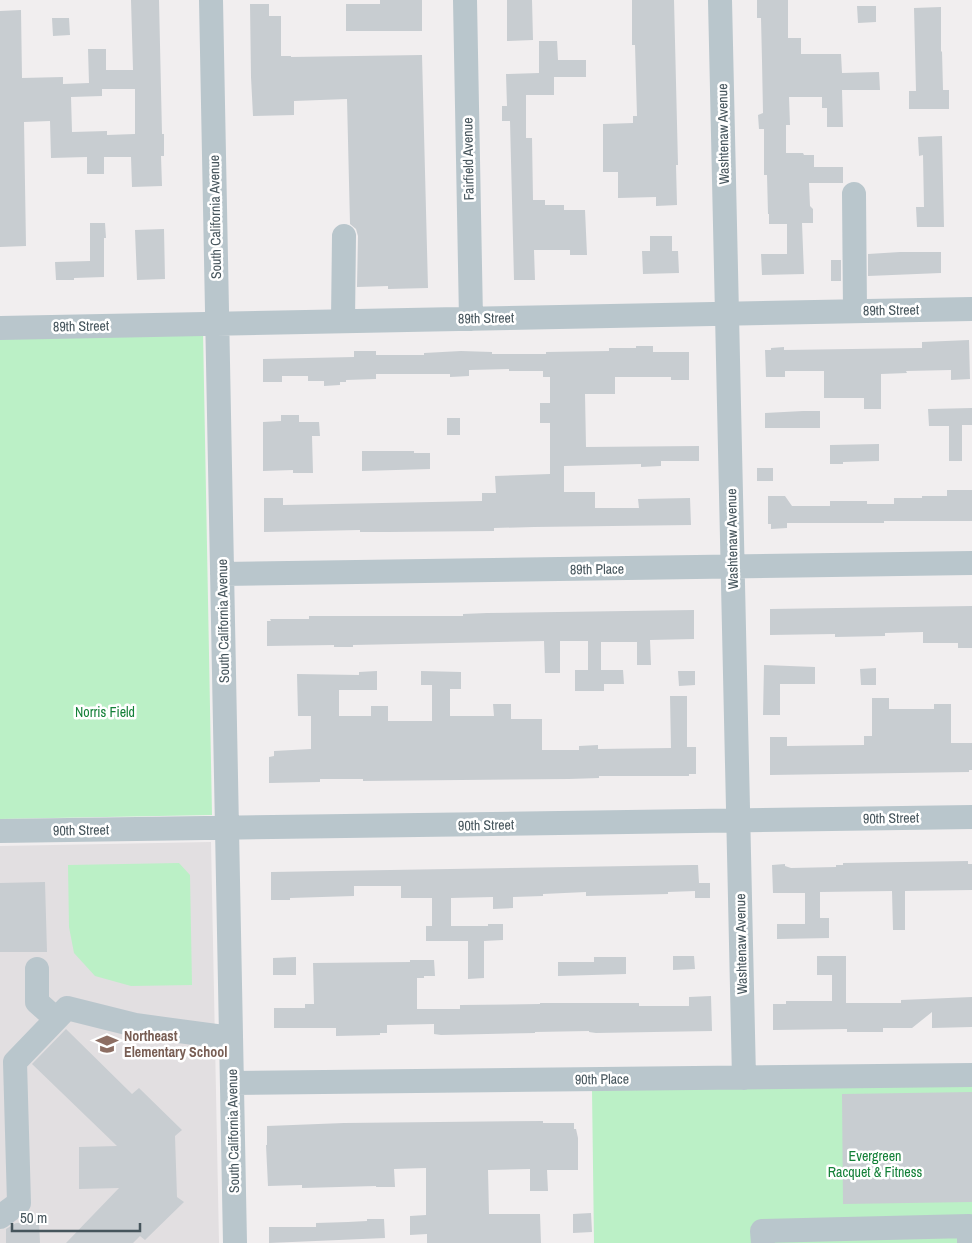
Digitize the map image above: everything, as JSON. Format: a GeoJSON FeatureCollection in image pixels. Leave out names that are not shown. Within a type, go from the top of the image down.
{"type":"FeatureCollection","features":[{"type":"Feature","properties":{"kind":"street","name":"South California Avenue"},"geometry":{"type":"LineString","coordinates":[[211,0],[235,1243]]}},
{"type":"Feature","properties":{"kind":"street","name":"Fairfield Avenue"},"geometry":{"type":"LineString","coordinates":[[465,0],[471,319]]}},
{"type":"Feature","properties":{"kind":"street","name":"Washtenaw Avenue"},"geometry":{"type":"LineString","coordinates":[[720,0],[744,1078]]}},
{"type":"Feature","properties":{"kind":"street"},"geometry":{"type":"LineString","coordinates":[[854,194],[855,311]]}},
{"type":"Feature","properties":{"kind":"street"},"geometry":{"type":"LineString","coordinates":[[344,236],[344,321]]}},
{"type":"Feature","properties":{"kind":"street","name":"89th Street"},"geometry":{"type":"LineString","coordinates":[[0,328],[972,309]]}},
{"type":"Feature","properties":{"kind":"street","name":"89th Place"},"geometry":{"type":"LineString","coordinates":[[222,574],[972,564]]}},
{"type":"Feature","properties":{"kind":"street","name":"90th Street"},"geometry":{"type":"LineString","coordinates":[[0,831],[972,817]]}},
{"type":"Feature","properties":{"kind":"street"},"geometry":{"type":"LineString","coordinates":[[37,970],[37,1002],[56,1019]]}},
{"type":"Feature","properties":{"kind":"street"},"geometry":{"type":"LineString","coordinates":[[0,1217],[20,1203],[15,1062],[66,1008],[135,1025],[231,1038]]}},
{"type":"Feature","properties":{"kind":"street","name":"90th Place"},"geometry":{"type":"LineString","coordinates":[[232,1082],[972,1075]]}},
{"type":"Feature","properties":{"kind":"street"},"geometry":{"type":"LineString","coordinates":[[763,1243],[762,1231],[969,1226],[969,1243]]}},
{"type":"Feature","properties":{"kind":"shaded area","name":"Northeast Elementary School"},"geometry":{"type":"Polygon","coordinates":[[[211,842],[219,1243],[0,1243],[0,846],[211,842]]]}},
{"type":"Feature","properties":{"kind":"green space","name":"Norris Field"},"geometry":{"type":"Polygon","coordinates":[[[203,331],[212,815],[0,819],[0,335],[203,331]]]}},
{"type":"Feature","properties":{"kind":"green space"},"geometry":{"type":"Polygon","coordinates":[[[179,863],[190,875],[192,985],[131,986],[95,976],[74,953],[69,927],[68,865],[179,863]]]}},
{"type":"Feature","properties":{"kind":"green space","name":"Evergreen Racquet & Fitness"},"geometry":{"type":"Polygon","coordinates":[[[972,1084],[972,1243],[594,1243],[592,1090],[972,1084]]]}},
{"type":"Feature","properties":{"kind":"building"},"geometry":{"type":"Polygon","coordinates":[[[131,0],[159,0],[162,134],[164,134],[164,156],[161,156],[162,186],[132,187],[131,157],[104,157],[104,174],[87,174],[87,157],[51,158],[50,121],[24,122],[26,246],[0,247],[0,11],[21,10],[22,78],[63,77],[63,84],[89,83],[88,49],[106,49],[106,70],[133,70],[131,0]],[[102,89],[102,96],[71,97],[72,132],[107,131],[107,135],[135,134],[135,89],[102,89]]]}},
{"type":"Feature","properties":{"kind":"building"},"geometry":{"type":"Polygon","coordinates":[[[380,0],[422,0],[422,31],[346,31],[346,4],[380,4],[380,0]]]}},
{"type":"Feature","properties":{"kind":"building"},"geometry":{"type":"Polygon","coordinates":[[[507,0],[532,0],[533,40],[507,41],[507,0]]]}},
{"type":"Feature","properties":{"kind":"building"},"geometry":{"type":"Polygon","coordinates":[[[632,0],[674,0],[678,165],[676,165],[677,205],[656,206],[656,197],[618,198],[618,172],[603,172],[603,124],[633,123],[633,116],[637,116],[635,45],[632,45],[632,0]]]}},
{"type":"Feature","properties":{"kind":"building"},"geometry":{"type":"Polygon","coordinates":[[[757,0],[788,0],[788,38],[801,38],[801,54],[841,54],[842,73],[879,72],[880,90],[842,90],[843,127],[827,127],[827,108],[822,108],[822,97],[789,97],[790,125],[786,125],[786,153],[814,155],[814,167],[843,167],[843,183],[809,183],[813,223],[802,223],[804,274],[762,275],[761,254],[787,254],[787,224],[769,224],[767,175],[764,175],[764,129],[759,129],[758,115],[763,113],[761,18],[757,18],[757,0]]]}},
{"type":"Feature","properties":{"kind":"building"},"geometry":{"type":"Polygon","coordinates":[[[250,4],[269,4],[269,16],[281,16],[281,56],[422,55],[428,288],[388,289],[388,286],[357,287],[358,236],[356,229],[350,224],[347,99],[294,101],[294,115],[253,116],[250,4]]]}},
{"type":"Feature","properties":{"kind":"building"},"geometry":{"type":"Polygon","coordinates":[[[857,6],[876,6],[876,22],[858,23],[857,6]]]}},
{"type":"Feature","properties":{"kind":"building"},"geometry":{"type":"Polygon","coordinates":[[[941,7],[943,90],[949,90],[949,109],[909,109],[909,91],[916,91],[914,8],[941,7]]]}},
{"type":"Feature","properties":{"kind":"building"},"geometry":{"type":"Polygon","coordinates":[[[52,18],[69,18],[70,35],[53,36],[52,18]]]}},
{"type":"Feature","properties":{"kind":"building"},"geometry":{"type":"Polygon","coordinates":[[[539,41],[557,41],[558,60],[586,60],[586,77],[554,77],[554,95],[526,95],[526,138],[532,138],[533,200],[545,200],[545,205],[564,205],[564,210],[585,210],[587,255],[570,255],[570,250],[534,250],[535,280],[514,280],[510,121],[502,121],[502,106],[507,106],[506,74],[539,73],[539,41]]]}},
{"type":"Feature","properties":{"kind":"building"},"geometry":{"type":"Polygon","coordinates":[[[942,136],[944,227],[917,227],[916,207],[924,207],[923,155],[919,156],[918,137],[942,136]]]}},
{"type":"Feature","properties":{"kind":"building"},"geometry":{"type":"Polygon","coordinates":[[[90,223],[105,223],[104,277],[56,280],[55,262],[90,261],[90,223]]]}},
{"type":"Feature","properties":{"kind":"building"},"geometry":{"type":"Polygon","coordinates":[[[164,229],[165,279],[137,280],[135,230],[164,229]]]}},
{"type":"Feature","properties":{"kind":"building"},"geometry":{"type":"Polygon","coordinates":[[[650,236],[672,236],[672,251],[678,251],[679,273],[643,274],[642,251],[650,251],[650,236]]]}},
{"type":"Feature","properties":{"kind":"building"},"geometry":{"type":"Polygon","coordinates":[[[941,252],[941,273],[868,276],[868,254],[941,252]]]}},
{"type":"Feature","properties":{"kind":"building"},"geometry":{"type":"Polygon","coordinates":[[[831,260],[841,260],[841,281],[831,281],[831,260]]]}},
{"type":"Feature","properties":{"kind":"building"},"geometry":{"type":"Polygon","coordinates":[[[969,340],[970,379],[951,380],[951,370],[906,371],[907,373],[881,374],[881,409],[864,409],[864,398],[824,398],[824,371],[785,371],[785,377],[766,377],[765,350],[771,350],[771,348],[784,347],[784,350],[922,348],[922,342],[969,340]]]}},
{"type":"Feature","properties":{"kind":"building"},"geometry":{"type":"Polygon","coordinates":[[[636,346],[653,346],[653,352],[689,352],[689,380],[671,380],[671,377],[615,377],[615,394],[585,394],[586,447],[699,446],[699,461],[661,461],[661,466],[641,467],[641,464],[564,466],[564,492],[595,492],[595,508],[639,508],[638,499],[690,498],[691,525],[494,528],[494,531],[360,532],[360,530],[264,532],[264,498],[283,498],[283,505],[482,501],[482,493],[496,493],[495,476],[550,474],[550,423],[540,423],[540,403],[550,403],[550,377],[543,377],[543,371],[509,371],[509,369],[469,370],[469,376],[450,377],[450,374],[376,374],[376,379],[346,380],[346,382],[340,382],[340,385],[324,386],[324,381],[308,381],[308,376],[282,376],[282,382],[263,382],[263,359],[354,357],[354,351],[376,351],[376,355],[424,355],[424,353],[461,351],[492,352],[492,354],[546,354],[546,352],[609,351],[609,348],[636,348],[636,346]]]}},
{"type":"Feature","properties":{"kind":"building"},"geometry":{"type":"Polygon","coordinates":[[[972,408],[972,425],[962,425],[962,461],[949,461],[949,426],[929,426],[928,409],[972,408]]]}},
{"type":"Feature","properties":{"kind":"building"},"geometry":{"type":"Polygon","coordinates":[[[820,411],[820,428],[765,428],[765,413],[820,411]]]}},
{"type":"Feature","properties":{"kind":"building"},"geometry":{"type":"Polygon","coordinates":[[[281,415],[299,415],[299,422],[319,422],[320,436],[312,436],[313,473],[293,473],[293,470],[263,471],[263,422],[281,421],[281,415]]]}},
{"type":"Feature","properties":{"kind":"building"},"geometry":{"type":"Polygon","coordinates":[[[447,418],[460,418],[460,435],[447,435],[447,418]]]}},
{"type":"Feature","properties":{"kind":"building"},"geometry":{"type":"Polygon","coordinates":[[[879,444],[879,461],[830,464],[830,445],[879,444]]]}},
{"type":"Feature","properties":{"kind":"building"},"geometry":{"type":"Polygon","coordinates":[[[362,451],[414,451],[414,453],[430,453],[430,469],[362,471],[362,451]]]}},
{"type":"Feature","properties":{"kind":"building"},"geometry":{"type":"Polygon","coordinates":[[[757,468],[773,468],[773,481],[757,481],[757,468]]]}},
{"type":"Feature","properties":{"kind":"building"},"geometry":{"type":"Polygon","coordinates":[[[947,490],[972,490],[972,521],[787,523],[787,528],[771,529],[771,524],[768,524],[768,496],[785,496],[792,506],[830,506],[830,501],[867,501],[867,504],[894,504],[894,498],[947,496],[947,490]]]}},
{"type":"Feature","properties":{"kind":"building"},"geometry":{"type":"Polygon","coordinates":[[[972,606],[972,648],[958,648],[958,643],[923,643],[923,632],[885,633],[885,636],[835,637],[835,634],[770,635],[770,609],[972,606]]]}},
{"type":"Feature","properties":{"kind":"building"},"geometry":{"type":"Polygon","coordinates":[[[694,610],[694,639],[650,640],[651,665],[637,665],[637,642],[601,642],[601,670],[623,670],[624,684],[604,684],[604,691],[575,691],[575,670],[588,670],[588,641],[560,641],[560,673],[545,673],[544,641],[353,645],[353,647],[334,647],[334,645],[267,646],[267,621],[271,621],[270,619],[309,619],[309,616],[463,616],[463,614],[487,613],[694,610]]]}},
{"type":"Feature","properties":{"kind":"building"},"geometry":{"type":"Polygon","coordinates":[[[764,665],[815,667],[815,684],[780,684],[780,715],[763,715],[764,665]]]}},
{"type":"Feature","properties":{"kind":"building"},"geometry":{"type":"Polygon","coordinates":[[[876,668],[876,685],[861,685],[860,669],[876,668]]]}},
{"type":"Feature","properties":{"kind":"building"},"geometry":{"type":"Polygon","coordinates":[[[377,671],[377,690],[339,690],[339,716],[371,716],[371,706],[388,706],[388,721],[432,721],[432,685],[421,685],[421,671],[461,672],[461,689],[450,689],[450,716],[494,716],[493,704],[511,704],[511,719],[542,719],[542,750],[579,750],[579,746],[598,745],[598,749],[671,748],[670,696],[687,696],[687,747],[696,747],[696,774],[689,774],[689,776],[599,776],[599,778],[569,779],[363,781],[363,779],[320,779],[320,782],[269,783],[269,757],[274,756],[274,751],[311,749],[311,716],[298,716],[297,674],[359,675],[359,672],[377,671]]]}},
{"type":"Feature","properties":{"kind":"building"},"geometry":{"type":"Polygon","coordinates":[[[678,671],[695,671],[695,685],[679,686],[678,671]]]}},
{"type":"Feature","properties":{"kind":"building"},"geometry":{"type":"Polygon","coordinates":[[[872,698],[889,698],[889,709],[934,709],[934,704],[951,704],[951,743],[972,743],[972,770],[969,770],[969,772],[770,775],[770,737],[787,737],[787,746],[864,745],[864,736],[872,736],[872,698]]]}},
{"type":"Feature","properties":{"kind":"building"},"geometry":{"type":"Polygon","coordinates":[[[968,861],[968,864],[972,864],[972,890],[905,891],[905,930],[893,930],[892,891],[820,892],[820,918],[829,918],[829,938],[777,939],[777,924],[805,924],[805,893],[773,893],[772,865],[785,864],[785,866],[791,868],[836,867],[836,865],[843,865],[843,863],[968,861]]]}},
{"type":"Feature","properties":{"kind":"building"},"geometry":{"type":"Polygon","coordinates":[[[698,865],[699,883],[710,883],[710,898],[695,898],[695,891],[668,892],[668,894],[586,896],[586,892],[543,894],[543,896],[513,897],[513,908],[493,909],[493,897],[451,898],[451,926],[503,924],[503,940],[484,941],[484,978],[468,979],[468,941],[426,941],[426,926],[432,926],[432,898],[401,898],[401,886],[354,886],[354,896],[271,900],[271,872],[698,865]]]}},
{"type":"Feature","properties":{"kind":"building"},"geometry":{"type":"Polygon","coordinates":[[[45,882],[47,952],[0,952],[0,883],[45,882]]]}},
{"type":"Feature","properties":{"kind":"building"},"geometry":{"type":"Polygon","coordinates":[[[673,956],[694,956],[695,969],[673,970],[673,956]]]}},
{"type":"Feature","properties":{"kind":"building"},"geometry":{"type":"Polygon","coordinates":[[[817,956],[846,956],[846,1003],[901,1003],[901,1000],[972,997],[972,1027],[932,1028],[932,1012],[912,1028],[883,1028],[883,1032],[847,1032],[847,1029],[773,1030],[773,1004],[786,1004],[786,1001],[832,1001],[832,975],[817,975],[817,956]]]}},
{"type":"Feature","properties":{"kind":"building"},"geometry":{"type":"Polygon","coordinates":[[[296,957],[296,975],[273,975],[273,958],[296,957]]]}},
{"type":"Feature","properties":{"kind":"building"},"geometry":{"type":"Polygon","coordinates":[[[594,957],[626,957],[626,974],[558,976],[558,962],[594,962],[594,957]]]}},
{"type":"Feature","properties":{"kind":"building"},"geometry":{"type":"Polygon","coordinates":[[[410,960],[434,960],[435,976],[417,978],[417,1009],[460,1009],[460,1005],[540,1003],[639,1003],[639,1006],[689,1006],[689,997],[711,996],[712,1031],[596,1033],[589,1031],[441,1035],[434,1034],[434,1024],[387,1025],[387,1033],[380,1033],[380,1035],[336,1036],[336,1028],[274,1028],[274,1008],[305,1008],[305,1004],[314,1004],[313,963],[410,962],[410,960]]]}},
{"type":"Feature","properties":{"kind":"building"},"geometry":{"type":"Polygon","coordinates":[[[66,1029],[132,1094],[139,1088],[182,1130],[175,1136],[177,1197],[184,1202],[145,1240],[140,1236],[133,1243],[66,1243],[119,1188],[79,1189],[79,1147],[117,1146],[32,1064],[66,1029]]]}},
{"type":"Feature","properties":{"kind":"building"},"geometry":{"type":"Polygon","coordinates":[[[972,1092],[972,1202],[843,1204],[842,1094],[972,1092]]]}},
{"type":"Feature","properties":{"kind":"building"},"geometry":{"type":"Polygon","coordinates":[[[543,1121],[543,1123],[574,1123],[574,1129],[576,1129],[578,1138],[578,1170],[547,1170],[548,1191],[530,1191],[530,1169],[488,1170],[489,1214],[540,1214],[541,1243],[427,1243],[427,1234],[410,1235],[410,1216],[426,1215],[426,1168],[394,1169],[395,1187],[302,1188],[302,1185],[268,1186],[267,1126],[344,1123],[543,1121]]]}},
{"type":"Feature","properties":{"kind":"building"},"geometry":{"type":"Polygon","coordinates":[[[591,1213],[592,1232],[573,1233],[573,1214],[591,1213]]]}},
{"type":"Feature","properties":{"kind":"building"},"geometry":{"type":"Polygon","coordinates":[[[367,1219],[384,1219],[385,1238],[269,1243],[269,1227],[316,1227],[316,1223],[367,1221],[367,1219]]]}},
{"type":"Feature","properties":{"kind":"building"},"geometry":{"type":"Polygon","coordinates":[[[39,1222],[40,1243],[6,1243],[6,1229],[16,1223],[39,1222]]]}},
{"type":"Feature","properties":{"kind":"place","name":"Northeast Elementary School"},"geometry":{"type":"Point","coordinates":[107,1044]}}]}
